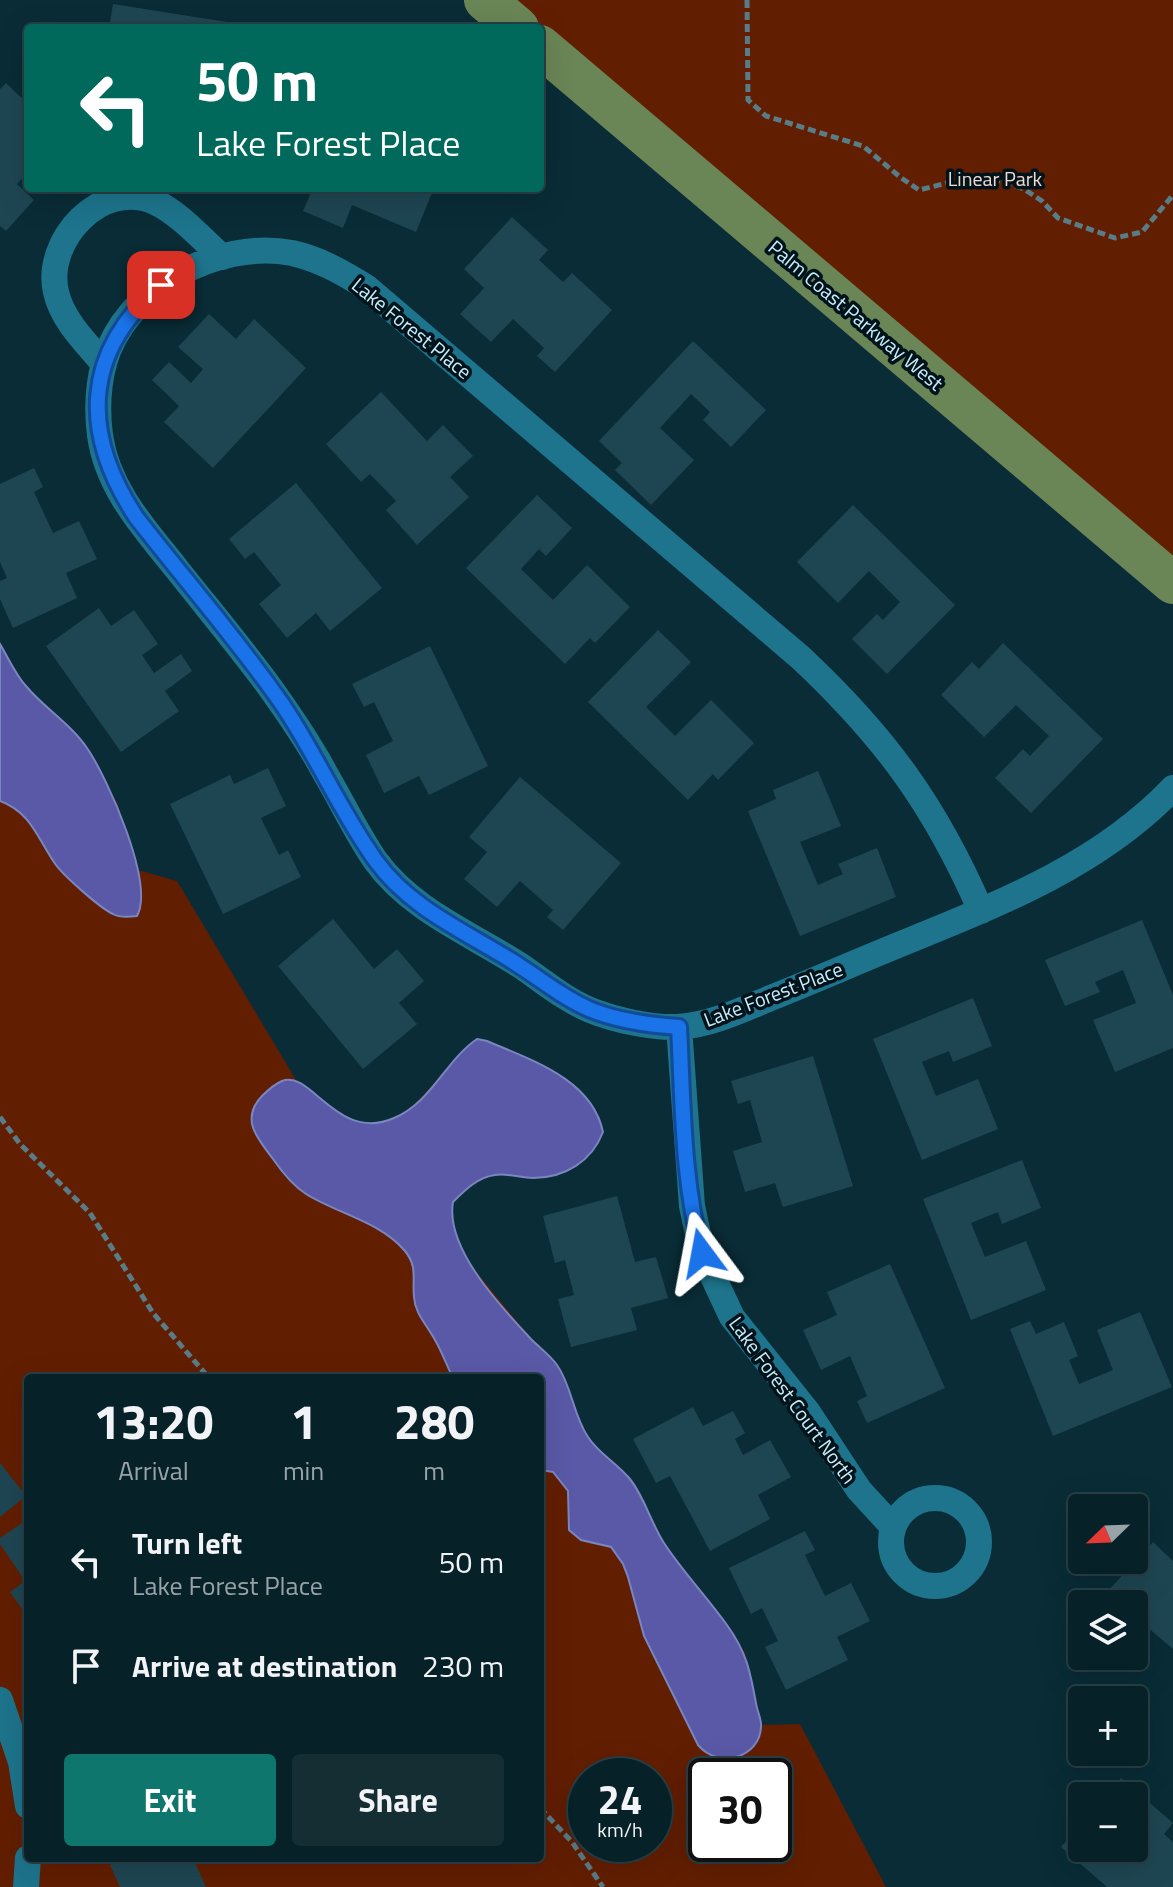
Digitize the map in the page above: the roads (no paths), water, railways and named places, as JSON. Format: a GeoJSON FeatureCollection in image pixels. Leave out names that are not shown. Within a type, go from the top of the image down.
{"type":"FeatureCollection","features":[{"type":"Feature","properties":{"kind":"main road"},"geometry":{"type":"LineString","coordinates":[[485,0],[513,24]]}},
{"type":"Feature","properties":{"kind":"main road","name":"Palm Coast Parkway West"},"geometry":{"type":"LineString","coordinates":[[544,49],[1173,583]]}},
{"type":"Feature","properties":{"kind":"street"},"geometry":{"type":"LineString","coordinates":[[104,364],[69,321],[56,292],[54,270],[58,253],[80,218],[118,198],[155,202],[222,257]]}},
{"type":"Feature","properties":{"kind":"street","name":"Lake Forest Place"},"geometry":{"type":"LineString","coordinates":[[267,251],[290,253],[338,269],[366,287],[777,637],[839,694],[890,751],[940,827],[981,911],[751,1006],[708,1022],[679,1027],[649,1025],[614,1017],[569,1000],[498,952],[436,916],[393,881],[359,834],[279,700],[136,517],[109,469],[99,429],[99,388],[104,364],[119,331],[148,297],[190,267],[222,257],[267,251]]}},
{"type":"Feature","properties":{"kind":"street"},"geometry":{"type":"LineString","coordinates":[[981,911],[1062,873],[1107,846],[1152,810],[1173,788]]}},
{"type":"Feature","properties":{"kind":"street","name":"Lake Forest Court North"},"geometry":{"type":"LineString","coordinates":[[679,1027],[692,1206],[696,1230],[711,1276],[744,1335],[807,1411],[859,1490],[893,1527]]}},
{"type":"Feature","properties":{"kind":"street"},"geometry":{"type":"LineString","coordinates":[[0,1700],[21,1762],[24,1781]]}},
{"type":"Feature","properties":{"kind":"street"},"geometry":{"type":"LineString","coordinates":[[26,1887],[28,1862]]}},
{"type":"Feature","properties":{"kind":"park label","name":"Linear Park"},"geometry":{"type":"Point","coordinates":[995,178]}}]}
